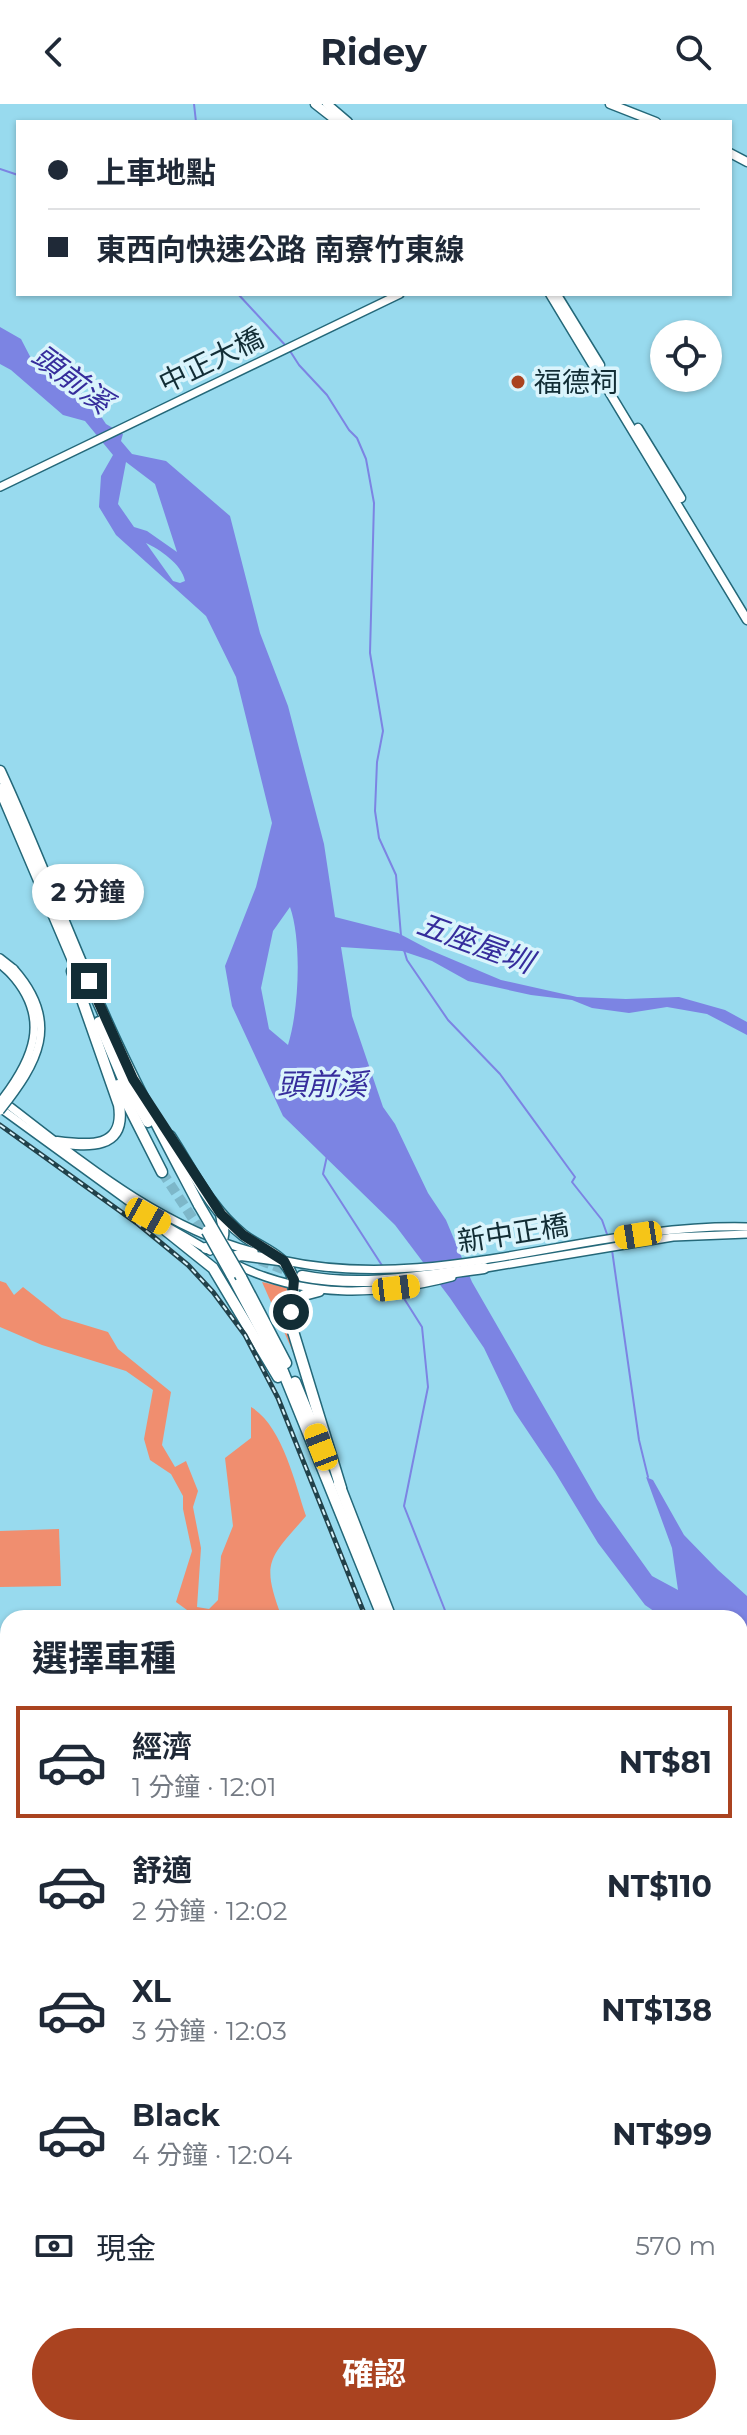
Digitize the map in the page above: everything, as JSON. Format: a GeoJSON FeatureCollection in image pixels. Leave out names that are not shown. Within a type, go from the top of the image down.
{"type":"FeatureCollection","features":[{"type":"Feature","properties":{"kind":"highway"},"geometry":{"type":"LineString","coordinates":[[0,771],[101,1010],[196,1205]]}},
{"type":"Feature","properties":{"kind":"highway"},"geometry":{"type":"LineString","coordinates":[[0,789],[123,1079],[277,1343],[341,1488],[388,1610]]}},
{"type":"Feature","properties":{"kind":"highway"},"geometry":{"type":"LineString","coordinates":[[57,1142],[99,1144],[111,1137],[118,1127],[119,1105],[87,1020],[60,930]]}},
{"type":"Feature","properties":{"kind":"highway"},"geometry":{"type":"LineString","coordinates":[[98,1047],[162,1172]]}},
{"type":"Feature","properties":{"kind":"highway"},"geometry":{"type":"LineString","coordinates":[[133,1079],[221,1214],[243,1235],[284,1261],[298,1280],[291,1312],[292,1328],[341,1488]]}},
{"type":"Feature","properties":{"kind":"highway"},"geometry":{"type":"LineString","coordinates":[[206,1248],[216,1248],[221,1244],[224,1233],[221,1214]]}},
{"type":"Feature","properties":{"kind":"highway"},"geometry":{"type":"LineString","coordinates":[[148,1216],[213,1268],[261,1344],[304,1425]]}},
{"type":"Feature","properties":{"kind":"highway"},"geometry":{"type":"LineString","coordinates":[[224,1286],[221,1271],[224,1258],[241,1255],[284,1261]]}},
{"type":"Feature","properties":{"kind":"highway"},"geometry":{"type":"LineString","coordinates":[[298,1280],[380,1282],[484,1268]]}},
{"type":"Feature","properties":{"kind":"highway"},"geometry":{"type":"LineString","coordinates":[[236,1276],[282,1369],[380,1610]]}},
{"type":"Feature","properties":{"kind":"highway"},"geometry":{"type":"LineString","coordinates":[[291,1312],[304,1295],[319,1291]]}},
{"type":"Feature","properties":{"kind":"main road"},"geometry":{"type":"LineString","coordinates":[[315,104],[335,120]]}},
{"type":"Feature","properties":{"kind":"main road"},"geometry":{"type":"LineString","coordinates":[[327,104],[346,120]]}},
{"type":"Feature","properties":{"kind":"main road"},"geometry":{"type":"LineString","coordinates":[[610,104],[651,120]]}},
{"type":"Feature","properties":{"kind":"main road"},"geometry":{"type":"LineString","coordinates":[[551,296],[747,611]]}},
{"type":"Feature","properties":{"kind":"main road"},"geometry":{"type":"LineString","coordinates":[[558,296],[580,328],[747,620]]}},
{"type":"Feature","properties":{"kind":"street","name":"中正大橋"},"geometry":{"type":"LineString","coordinates":[[0,487],[396,296]]}},
{"type":"Feature","properties":{"kind":"street"},"geometry":{"type":"LineString","coordinates":[[0,961],[30,989],[40,1027],[32,1068],[0,1110]]}},
{"type":"Feature","properties":{"kind":"street"},"geometry":{"type":"LineString","coordinates":[[0,1100],[26,1066],[34,1041],[30,1002],[12,971]]}},
{"type":"Feature","properties":{"kind":"street","name":"新中正橋"},"geometry":{"type":"LineString","coordinates":[[0,1100],[148,1205],[194,1232],[221,1244],[284,1261],[346,1270],[410,1270],[683,1229],[747,1227]]}},
{"type":"Feature","properties":{"kind":"street","name":"新中正橋"},"geometry":{"type":"LineString","coordinates":[[0,1110],[148,1216],[244,1268],[298,1280],[319,1291],[352,1292],[401,1287],[484,1268],[673,1237],[747,1234]]}},
{"type":"Feature","properties":{"kind":"shaded area"},"geometry":{"type":"Polygon","coordinates":[[[0,1281],[6,1283],[14,1295],[23,1287],[62,1318],[108,1332],[118,1349],[171,1392],[162,1445],[175,1467],[186,1461],[198,1491],[193,1507],[201,1548],[197,1607],[209,1609],[218,1600],[221,1556],[233,1526],[225,1458],[251,1438],[251,1407],[262,1415],[286,1456],[306,1516],[283,1542],[272,1562],[270,1572],[279,1610],[187,1610],[176,1602],[192,1551],[183,1496],[171,1474],[150,1460],[144,1439],[153,1390],[126,1371],[42,1345],[0,1327],[0,1281]]]}},
{"type":"Feature","properties":{"kind":"shaded area"},"geometry":{"type":"Polygon","coordinates":[[[262,1282],[289,1288],[301,1370],[262,1282]]]}},
{"type":"Feature","properties":{"kind":"shaded area"},"geometry":{"type":"Polygon","coordinates":[[[59,1529],[61,1586],[0,1587],[0,1531],[59,1529]]]}},
{"type":"Feature","properties":{"kind":"water","name":"頭前溪"},"geometry":{"type":"Polygon","coordinates":[[[0,327],[21,339],[35,366],[88,397],[106,424],[123,434],[121,441],[132,454],[166,461],[230,516],[260,633],[288,706],[324,844],[335,917],[398,933],[501,980],[577,997],[679,997],[725,1010],[747,1022],[747,1035],[707,1014],[667,1007],[629,1013],[592,1008],[572,1000],[531,995],[468,981],[432,961],[402,951],[341,947],[352,1016],[383,1107],[395,1124],[428,1193],[446,1220],[472,1282],[597,1499],[652,1576],[678,1590],[672,1548],[646,1477],[653,1480],[684,1535],[747,1596],[747,1610],[652,1610],[645,1605],[598,1543],[514,1411],[484,1348],[450,1298],[395,1225],[283,1116],[232,1006],[225,966],[256,887],[272,823],[236,677],[206,616],[116,535],[99,507],[101,476],[113,455],[85,421],[63,415],[0,364],[0,327]],[[126,462],[118,504],[134,527],[147,531],[177,552],[155,484],[126,462]],[[146,543],[173,581],[185,581],[175,563],[146,543]],[[290,907],[273,931],[261,988],[269,1029],[288,1045],[298,976],[290,907]]]}},
{"type":"Feature","properties":{"kind":"waterway"},"geometry":{"type":"LineString","coordinates":[[194,104],[196,120]]}},
{"type":"Feature","properties":{"kind":"waterway"},"geometry":{"type":"LineString","coordinates":[[0,169],[16,174]]}},
{"type":"Feature","properties":{"kind":"waterway"},"geometry":{"type":"LineString","coordinates":[[240,296],[286,346]]}},
{"type":"Feature","properties":{"kind":"waterway","name":"五座屋圳"},"geometry":{"type":"LineString","coordinates":[[290,351],[327,395],[357,438],[366,459],[374,503],[370,653],[383,731],[377,762],[375,811],[379,838],[396,875],[401,936]]}},
{"type":"Feature","properties":{"kind":"waterway","name":"五座屋圳"},"geometry":{"type":"LineString","coordinates":[[404,950],[407,960],[448,1020],[500,1074],[575,1177],[572,1182],[602,1220],[608,1237]]}},
{"type":"Feature","properties":{"kind":"waterway"},"geometry":{"type":"LineString","coordinates":[[327,1156],[323,1174],[383,1267]]}},
{"type":"Feature","properties":{"kind":"waterway"},"geometry":{"type":"LineString","coordinates":[[612,1250],[639,1440],[648,1477]]}},
{"type":"Feature","properties":{"kind":"waterway"},"geometry":{"type":"LineString","coordinates":[[398,1289],[422,1327],[428,1387],[404,1506],[445,1610]]}},
{"type":"Feature","properties":{"kind":"tunnel"},"geometry":{"type":"LineString","coordinates":[[162,1172],[205,1237]]}},
{"type":"Feature","properties":{"kind":"tunnel"},"geometry":{"type":"LineString","coordinates":[[218,1244],[293,1273]]}},
{"type":"Feature","properties":{"kind":"railway"},"geometry":{"type":"LineString","coordinates":[[0,1125],[138,1224],[188,1265],[213,1292],[245,1335],[278,1398],[363,1610]]}},
{"type":"Feature","properties":{"kind":"place","name":"福德祠"},"geometry":{"type":"Point","coordinates":[518,382]}},
{"type":"Feature","properties":{"kind":"route"},"geometry":{"type":"LineString","coordinates":[[89,981],[133,1079],[221,1214],[243,1235],[284,1261],[294,1280],[291,1312]]}}]}
